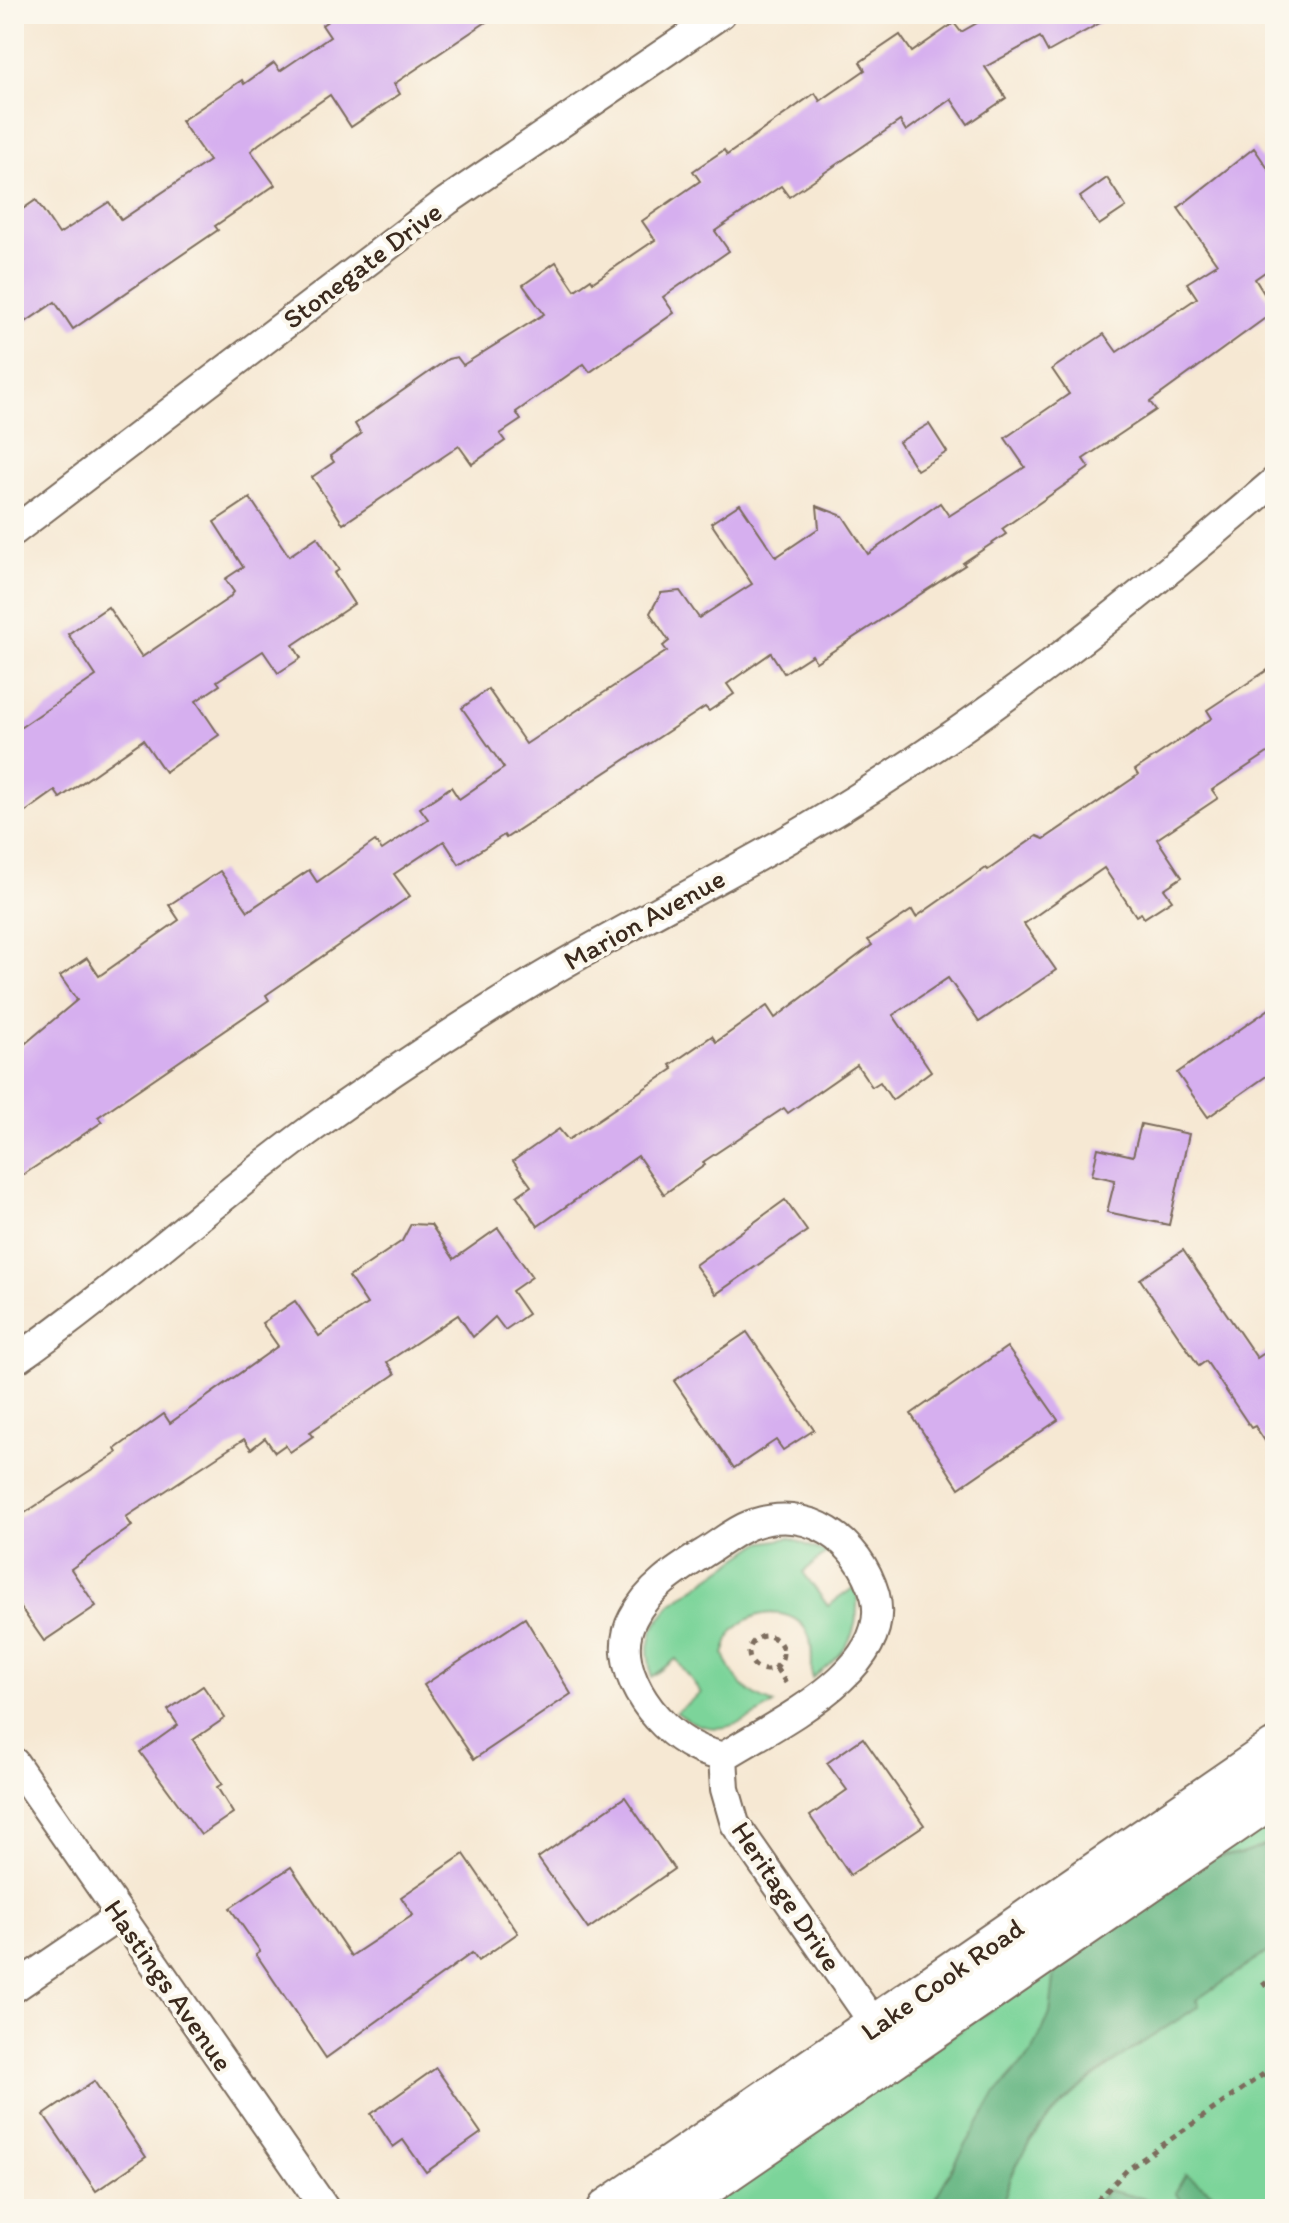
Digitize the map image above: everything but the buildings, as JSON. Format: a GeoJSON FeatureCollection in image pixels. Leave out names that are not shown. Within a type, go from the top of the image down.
{"type":"FeatureCollection","features":[{"type":"Feature","properties":{"kind":"main road","name":"Lake Cook Road"},"geometry":{"type":"LineString","coordinates":[[608,2209],[1275,1749]]}},
{"type":"Feature","properties":{"kind":"main road","name":"Lake Cook Road"},"geometry":{"type":"LineString","coordinates":[[672,2209],[1275,1795]]}},
{"type":"Feature","properties":{"kind":"street","name":"Stonegate Drive"},"geometry":{"type":"LineString","coordinates":[[14,531],[447,201],[721,14]]}},
{"type":"Feature","properties":{"kind":"street","name":"Marion Avenue"},"geometry":{"type":"LineString","coordinates":[[14,1361],[71,1321],[306,1132],[474,1019],[618,932],[804,830],[967,726],[1134,602],[1275,481]]}},
{"type":"Feature","properties":{"kind":"street"},"geometry":{"type":"LineString","coordinates":[[775,1518],[802,1519],[844,1541],[861,1559],[877,1604],[875,1629],[850,1674],[723,1757],[695,1747],[668,1729],[646,1703],[631,1676],[625,1646],[632,1619],[651,1592],[677,1570],[748,1525],[775,1518]]}},
{"type":"Feature","properties":{"kind":"street","name":"Heritage Drive"},"geometry":{"type":"LineString","coordinates":[[723,1757],[725,1789],[735,1824],[875,2025]]}},
{"type":"Feature","properties":{"kind":"street","name":"Hastings Avenue"},"geometry":{"type":"LineString","coordinates":[[14,1762],[325,2209]]}},
{"type":"Feature","properties":{"kind":"street"},"geometry":{"type":"LineString","coordinates":[[14,1988],[121,1915]]}},
{"type":"Feature","properties":{"kind":"path"},"geometry":{"type":"LineString","coordinates":[[769,1636],[779,1642],[784,1653],[780,1664],[765,1670],[752,1662],[749,1652],[757,1639],[769,1636]]}},
{"type":"Feature","properties":{"kind":"path"},"geometry":{"type":"LineString","coordinates":[[1263,1982],[1275,1998]]}},
{"type":"Feature","properties":{"kind":"path"},"geometry":{"type":"LineString","coordinates":[[1089,2209],[1127,2170],[1275,2066]]}},
{"type":"Feature","properties":{"kind":"green space"},"geometry":{"type":"Polygon","coordinates":[[[789,1538],[827,1553],[803,1572],[828,1606],[853,1588],[857,1592],[856,1620],[848,1642],[834,1661],[812,1678],[811,1644],[802,1625],[794,1618],[773,1613],[751,1618],[733,1631],[724,1654],[732,1672],[743,1685],[756,1696],[774,1704],[749,1719],[725,1727],[701,1726],[689,1721],[676,1712],[701,1693],[676,1659],[651,1677],[648,1651],[653,1629],[671,1604],[760,1543],[789,1538]]]}},
{"type":"Feature","properties":{"kind":"green space"},"geometry":{"type":"Polygon","coordinates":[[[1275,1818],[1275,2209],[696,2209],[1275,1818]]]}},
{"type":"Feature","properties":{"kind":"green space"},"geometry":{"type":"Polygon","coordinates":[[[1275,1842],[1275,1947],[1196,2000],[1199,2006],[1108,2067],[1052,2115],[1030,2143],[1013,2174],[1002,2209],[929,2209],[996,2093],[1033,2051],[1050,2014],[1056,1961],[1208,1857],[1241,1854],[1275,1842]]]}},
{"type":"Feature","properties":{"kind":"green space"},"geometry":{"type":"Polygon","coordinates":[[[1186,2174],[1211,2192],[1219,2209],[1188,2209],[1175,2193],[1186,2174]]]}},
{"type":"Feature","properties":{"kind":"green space"},"geometry":{"type":"Polygon","coordinates":[[[1107,2190],[1154,2201],[1158,2209],[1091,2209],[1107,2190]]]}}]}
